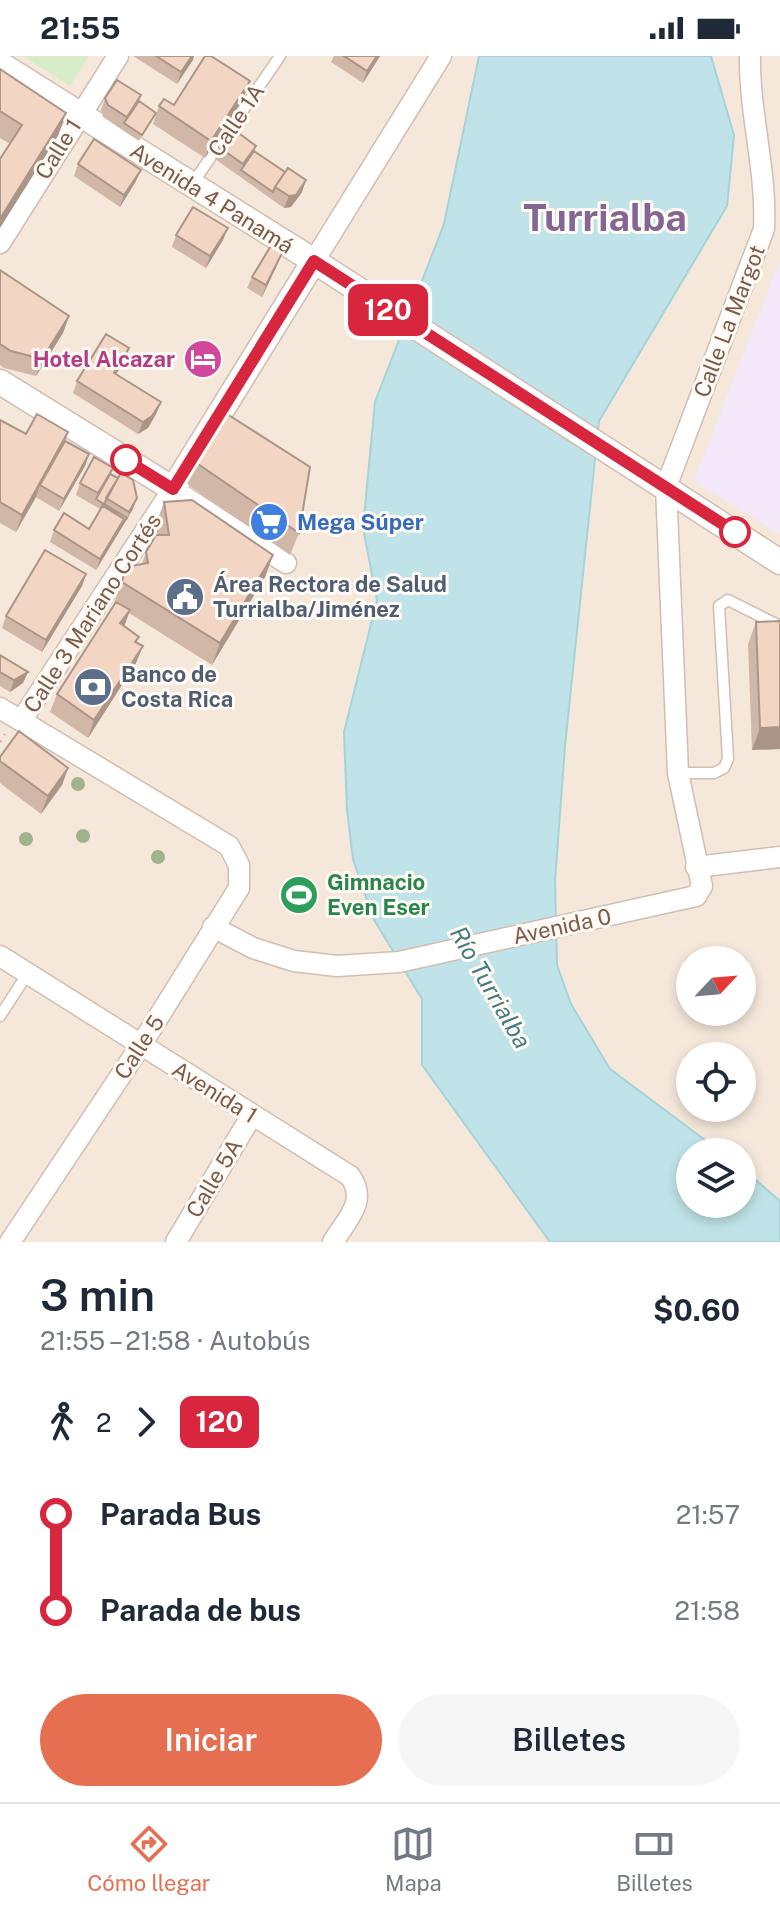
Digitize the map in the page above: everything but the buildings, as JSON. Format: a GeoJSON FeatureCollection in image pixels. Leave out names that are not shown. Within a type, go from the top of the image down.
{"type":"FeatureCollection","features":[{"type":"Feature","properties":{"kind":"street","name":"Calle 1"},"geometry":{"type":"LineString","coordinates":[[0,243],[118,56]]}},
{"type":"Feature","properties":{"kind":"street","name":"Calle 3 Mariano Cortés"},"geometry":{"type":"LineString","coordinates":[[21,721],[173,489],[441,56]]}},
{"type":"Feature","properties":{"kind":"street","name":"Calle La Margot"},"geometry":{"type":"LineString","coordinates":[[666,487],[764,229],[765,197],[750,91],[750,56]]}},
{"type":"Feature","properties":{"kind":"street","name":"Avenida 4 Panamá"},"geometry":{"type":"LineString","coordinates":[[0,64],[314,261],[780,562]]}},
{"type":"Feature","properties":{"kind":"street"},"geometry":{"type":"LineString","coordinates":[[0,382],[286,563]]}},
{"type":"Feature","properties":{"kind":"street"},"geometry":{"type":"LineString","coordinates":[[666,487],[678,773],[696,867],[780,857]]}},
{"type":"Feature","properties":{"kind":"street"},"geometry":{"type":"LineString","coordinates":[[0,708],[21,721]]}},
{"type":"Feature","properties":{"kind":"street","name":"Calle 5"},"geometry":{"type":"LineString","coordinates":[[10,1242],[141,1045],[239,888],[239,865],[229,846],[21,721]]}},
{"type":"Feature","properties":{"kind":"street","name":"Avenida 0"},"geometry":{"type":"LineString","coordinates":[[213,927],[253,948],[294,961],[323,964],[399,962],[696,896],[702,886],[696,867]]}},
{"type":"Feature","properties":{"kind":"street","name":"Avenida 1"},"geometry":{"type":"LineString","coordinates":[[0,956],[350,1176],[358,1187],[359,1201],[333,1242]]}},
{"type":"Feature","properties":{"kind":"street","name":"Calle 5A"},"geometry":{"type":"LineString","coordinates":[[176,1242],[252,1115]]}},
{"type":"Feature","properties":{"kind":"lane","name":"Calle 1A"},"geometry":{"type":"LineString","coordinates":[[192,185],[280,56]]}},
{"type":"Feature","properties":{"kind":"lane"},"geometry":{"type":"LineString","coordinates":[[678,773],[714,773],[724,768],[728,759],[717,610],[721,603],[728,600],[780,626]]}},
{"type":"Feature","properties":{"kind":"lane"},"geometry":{"type":"LineString","coordinates":[[0,1016],[28,973]]}},
{"type":"Feature","properties":{"kind":"shaded area"},"geometry":{"type":"Polygon","coordinates":[[[0,56],[780,56],[780,1242],[0,1242],[0,56]]]}},
{"type":"Feature","properties":{"kind":"shaded area"},"geometry":{"type":"Polygon","coordinates":[[[780,260],[780,534],[694,481],[780,260]]]}},
{"type":"Feature","properties":{"kind":"green space"},"geometry":{"type":"Polygon","coordinates":[[[23,56],[89,56],[70,86],[23,56]]]}},
{"type":"Feature","properties":{"kind":"water","name":"Río Turrialba"},"geometry":{"type":"Polygon","coordinates":[[[479,56],[711,56],[734,135],[727,206],[599,421],[565,746],[555,881],[557,965],[571,1004],[610,1069],[676,1118],[676,1122],[681,1122],[702,1138],[676,1138],[676,1218],[756,1218],[756,1180],[780,1201],[780,1242],[550,1242],[422,1065],[422,999],[373,918],[353,859],[347,810],[344,732],[377,600],[363,528],[375,402],[444,224],[479,56]]]}},
{"type":"Feature","properties":{"kind":"bus line","name":"120"},"geometry":{"type":"LineString","coordinates":[[126,460],[173,489],[314,261],[735,532]]}},
{"type":"Feature","properties":{"kind":"place","name":"Hotel Alcazar"},"geometry":{"type":"Point","coordinates":[203,359]}},
{"type":"Feature","properties":{"kind":"place","name":"Mega Súper"},"geometry":{"type":"Point","coordinates":[269,522]}},
{"type":"Feature","properties":{"kind":"place","name":"Área Rectora de Salud Turrialba/Jiménez"},"geometry":{"type":"Point","coordinates":[185,597]}},
{"type":"Feature","properties":{"kind":"place","name":"Banco de Costa Rica"},"geometry":{"type":"Point","coordinates":[93,687]}},
{"type":"Feature","properties":{"kind":"place","name":"Gimnacio Even Eser"},"geometry":{"type":"Point","coordinates":[299,895]}},
{"type":"Feature","properties":{"kind":"district","name":"Turrialba"},"geometry":{"type":"Point","coordinates":[605,217]}}]}
